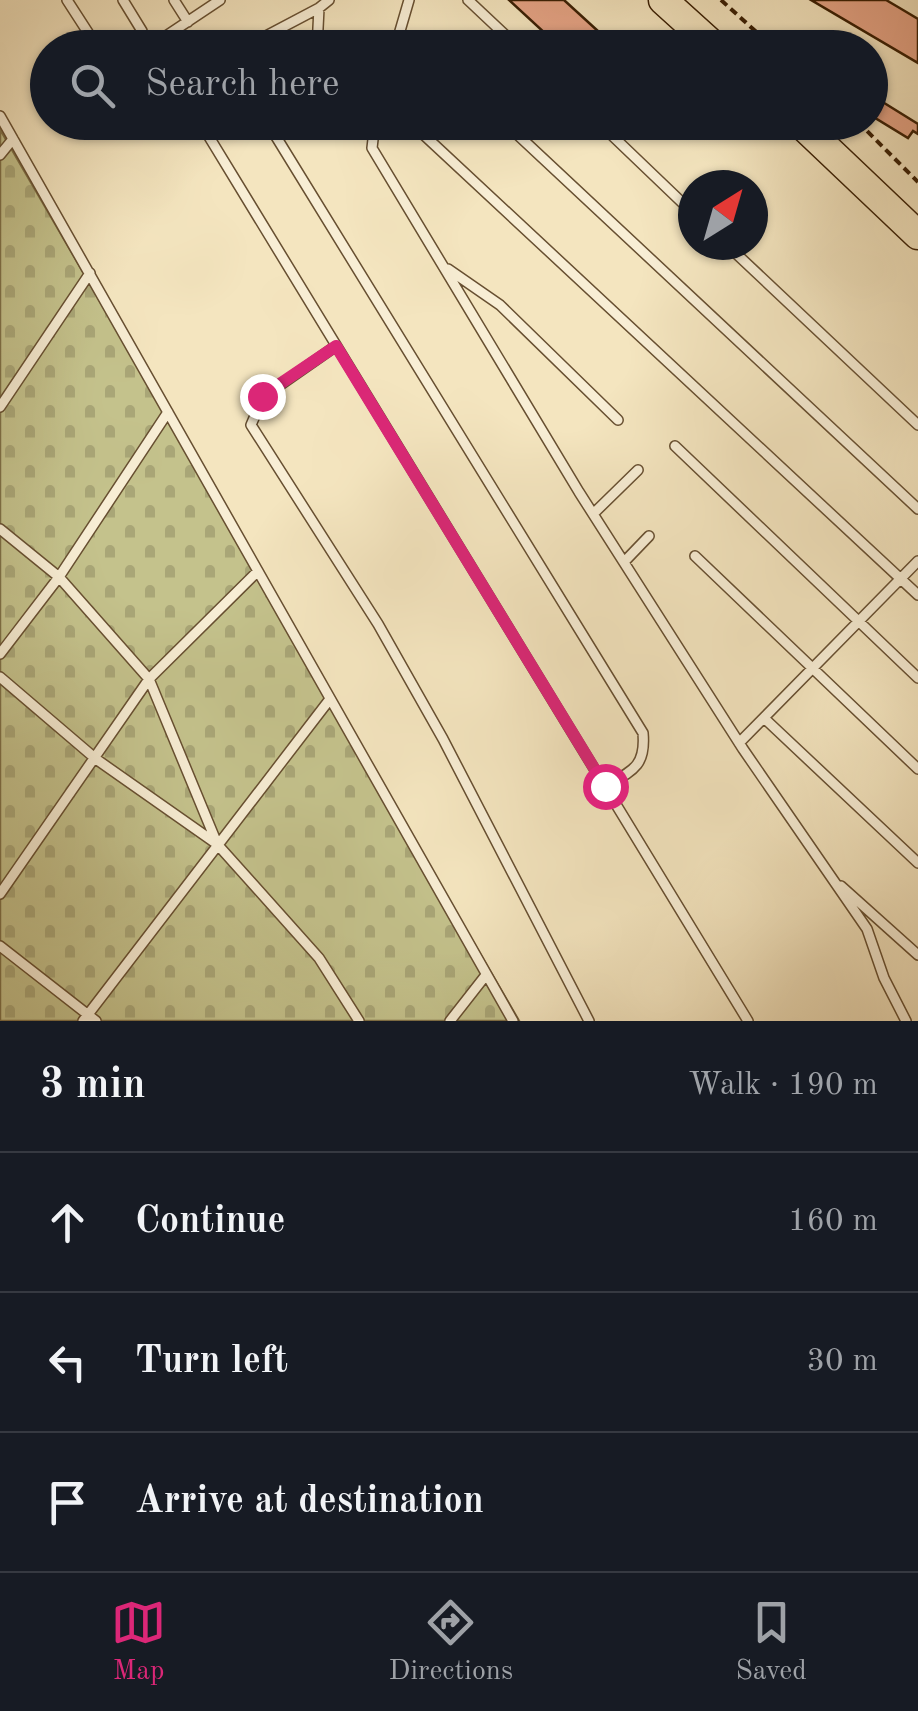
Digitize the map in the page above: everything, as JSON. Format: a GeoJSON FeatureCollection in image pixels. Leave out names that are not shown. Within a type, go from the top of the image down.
{"type":"FeatureCollection","features":[{"type":"Feature","properties":{"kind":"main road"},"geometry":{"type":"LineString","coordinates":[[663,0],[696,30]]}},
{"type":"Feature","properties":{"kind":"main road"},"geometry":{"type":"LineString","coordinates":[[818,140],[918,234]]}},
{"type":"Feature","properties":{"kind":"lane"},"geometry":{"type":"LineString","coordinates":[[66,0],[86,30]]}},
{"type":"Feature","properties":{"kind":"lane"},"geometry":{"type":"LineString","coordinates":[[122,0],[141,30]]}},
{"type":"Feature","properties":{"kind":"lane"},"geometry":{"type":"LineString","coordinates":[[174,0],[188,22]]}},
{"type":"Feature","properties":{"kind":"lane"},"geometry":{"type":"LineString","coordinates":[[173,30],[220,0]]}},
{"type":"Feature","properties":{"kind":"lane"},"geometry":{"type":"LineString","coordinates":[[278,30],[329,0]]}},
{"type":"Feature","properties":{"kind":"lane"},"geometry":{"type":"LineString","coordinates":[[402,30],[410,0]]}},
{"type":"Feature","properties":{"kind":"lane"},"geometry":{"type":"LineString","coordinates":[[468,0],[499,30]]}},
{"type":"Feature","properties":{"kind":"lane"},"geometry":{"type":"LineString","coordinates":[[318,30],[319,8]]}},
{"type":"Feature","properties":{"kind":"lane"},"geometry":{"type":"LineString","coordinates":[[0,116],[513,1021]]}},
{"type":"Feature","properties":{"kind":"lane"},"geometry":{"type":"LineString","coordinates":[[0,155],[13,139]]}},
{"type":"Feature","properties":{"kind":"lane"},"geometry":{"type":"LineString","coordinates":[[211,140],[748,1021]]}},
{"type":"Feature","properties":{"kind":"lane"},"geometry":{"type":"LineString","coordinates":[[278,140],[643,733],[644,752],[633,771],[605,786]]}},
{"type":"Feature","properties":{"kind":"lane"},"geometry":{"type":"LineString","coordinates":[[373,140],[372,148],[593,514],[739,743],[867,929],[884,978],[906,1021]]}},
{"type":"Feature","properties":{"kind":"lane"},"geometry":{"type":"LineString","coordinates":[[429,140],[918,595]]}},
{"type":"Feature","properties":{"kind":"lane"},"geometry":{"type":"LineString","coordinates":[[523,140],[918,509]]}},
{"type":"Feature","properties":{"kind":"lane"},"geometry":{"type":"LineString","coordinates":[[617,140],[678,198]]}},
{"type":"Feature","properties":{"kind":"lane"},"geometry":{"type":"LineString","coordinates":[[743,260],[918,426]]}},
{"type":"Feature","properties":{"kind":"lane"},"geometry":{"type":"LineString","coordinates":[[442,265],[500,305],[618,420]]}},
{"type":"Feature","properties":{"kind":"lane"},"geometry":{"type":"LineString","coordinates":[[0,407],[90,273]]}},
{"type":"Feature","properties":{"kind":"lane"},"geometry":{"type":"LineString","coordinates":[[336,346],[262,396],[250,425],[378,624],[425,706],[589,1021]]}},
{"type":"Feature","properties":{"kind":"lane"},"geometry":{"type":"LineString","coordinates":[[0,654],[59,577],[168,412]]}},
{"type":"Feature","properties":{"kind":"lane"},"geometry":{"type":"LineString","coordinates":[[675,446],[918,678]]}},
{"type":"Feature","properties":{"kind":"lane"},"geometry":{"type":"LineString","coordinates":[[593,514],[638,470]]}},
{"type":"Feature","properties":{"kind":"lane"},"geometry":{"type":"LineString","coordinates":[[0,529],[59,577],[149,679],[218,844]]}},
{"type":"Feature","properties":{"kind":"lane"},"geometry":{"type":"LineString","coordinates":[[624,562],[649,536]]}},
{"type":"Feature","properties":{"kind":"lane"},"geometry":{"type":"LineString","coordinates":[[695,556],[918,769]]}},
{"type":"Feature","properties":{"kind":"lane"},"geometry":{"type":"LineString","coordinates":[[739,743],[918,561]]}},
{"type":"Feature","properties":{"kind":"lane"},"geometry":{"type":"LineString","coordinates":[[0,894],[149,679],[258,571]]}},
{"type":"Feature","properties":{"kind":"lane"},"geometry":{"type":"LineString","coordinates":[[0,677],[96,759],[218,844],[319,958],[359,1021]]}},
{"type":"Feature","properties":{"kind":"lane"},"geometry":{"type":"LineString","coordinates":[[0,946],[89,1019],[330,699]]}},
{"type":"Feature","properties":{"kind":"lane"},"geometry":{"type":"LineString","coordinates":[[764,718],[918,862]]}},
{"type":"Feature","properties":{"kind":"lane"},"geometry":{"type":"LineString","coordinates":[[832,878],[918,955]]}},
{"type":"Feature","properties":{"kind":"lane"},"geometry":{"type":"LineString","coordinates":[[450,1021],[486,975]]}},
{"type":"Feature","properties":{"kind":"path"},"geometry":{"type":"LineString","coordinates":[[721,0],[754,30]]}},
{"type":"Feature","properties":{"kind":"path"},"geometry":{"type":"LineString","coordinates":[[876,140],[918,182]]}},
{"type":"Feature","properties":{"kind":"green space"},"geometry":{"type":"Polygon","coordinates":[[[0,129],[519,1021],[0,1021],[0,129]]]}},
{"type":"Feature","properties":{"kind":"building"},"geometry":{"type":"Polygon","coordinates":[[[509,0],[564,0],[597,30],[542,30],[509,0]]]}},
{"type":"Feature","properties":{"kind":"building"},"geometry":{"type":"Polygon","coordinates":[[[811,0],[886,0],[898,7],[918,19],[918,63],[888,45],[888,30],[862,30],[811,0]]]}},
{"type":"Feature","properties":{"kind":"building"},"geometry":{"type":"Polygon","coordinates":[[[888,105],[918,124],[918,134],[913,131],[908,138],[888,126],[888,105]]]}},
{"type":"Feature","properties":{"kind":"route"},"geometry":{"type":"LineString","coordinates":[[262,396],[336,346],[605,786]]}}]}
